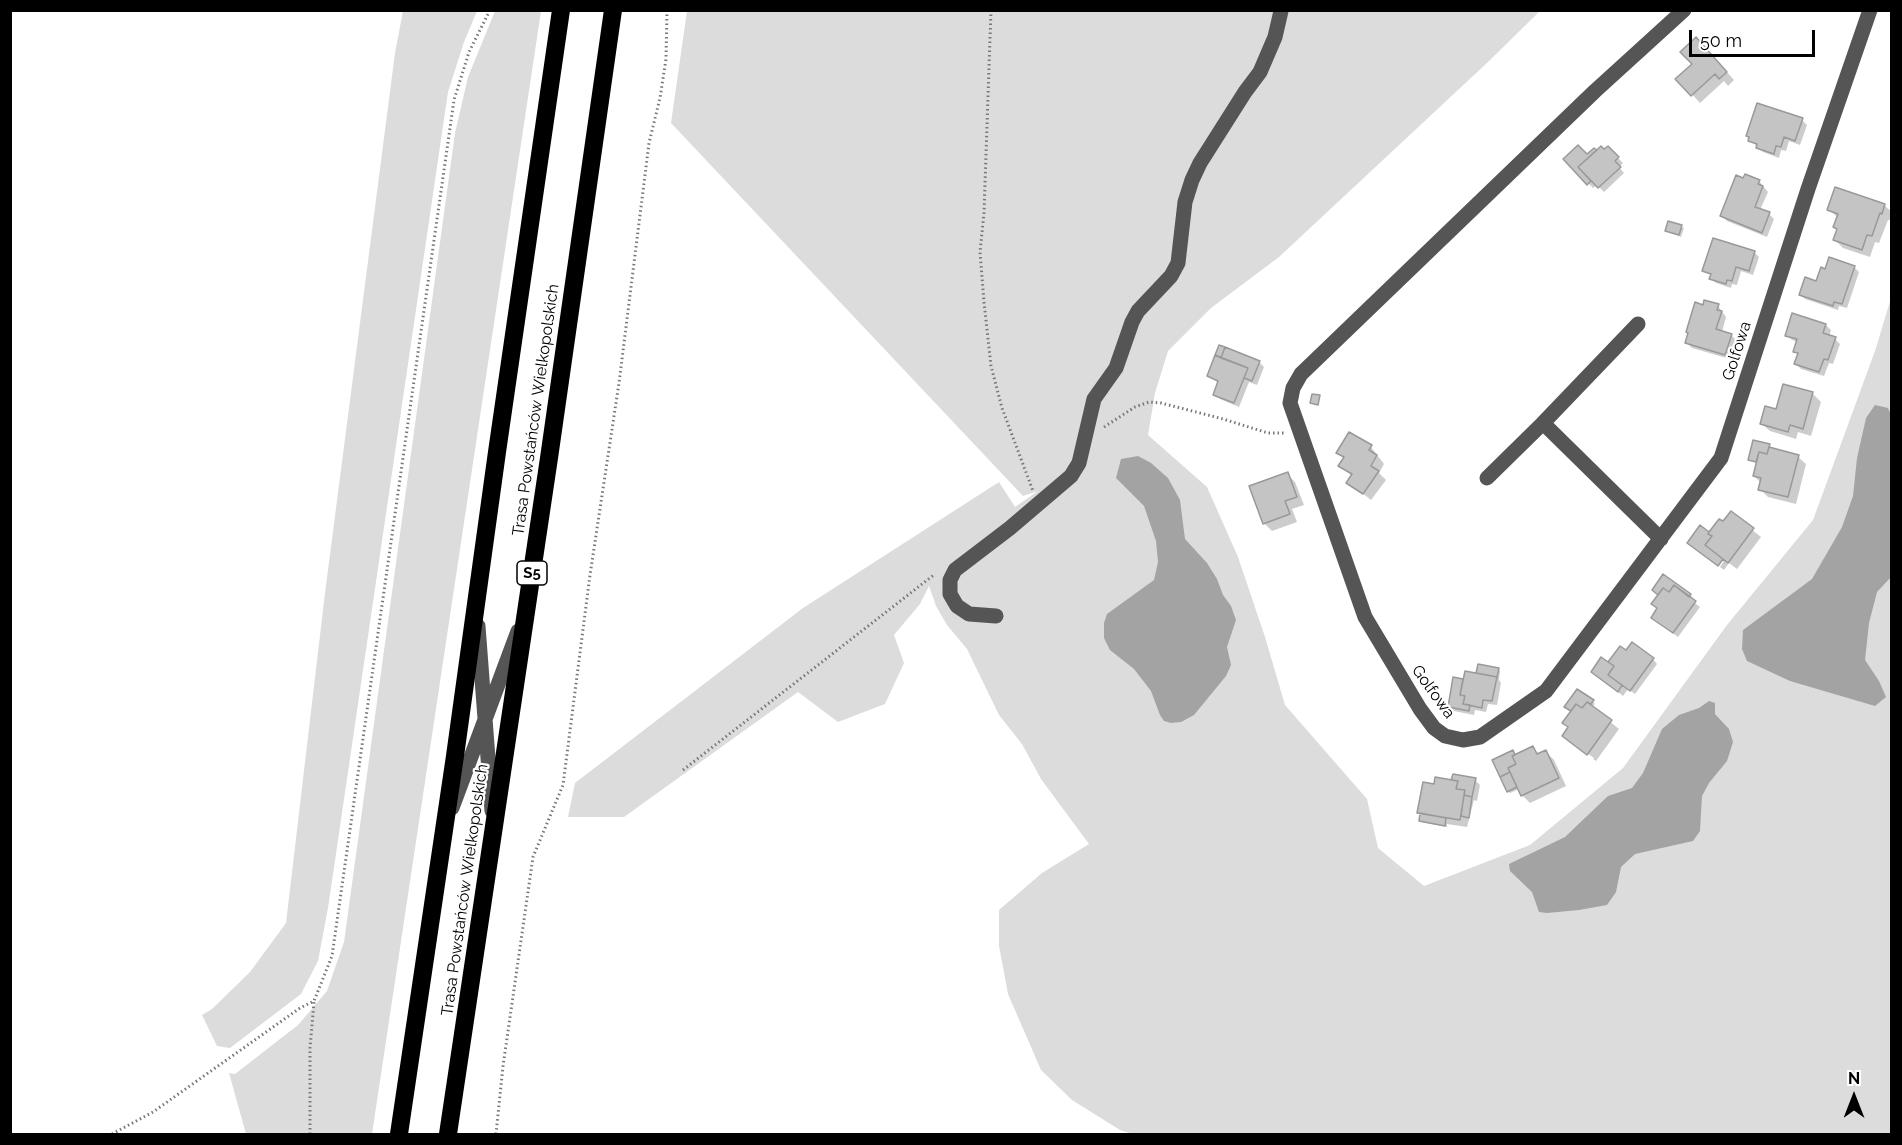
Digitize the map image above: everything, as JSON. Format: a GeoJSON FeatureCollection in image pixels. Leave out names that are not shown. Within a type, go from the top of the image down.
{"type":"FeatureCollection","features":[{"type":"Feature","properties":{"kind":"highway","name":"Trasa Powstańców Wielkopolskich"},"geometry":{"type":"LineString","coordinates":[[399,1134],[445,828],[561,10]]}},
{"type":"Feature","properties":{"kind":"highway","name":"Trasa Powstańców Wielkopolskich"},"geometry":{"type":"LineString","coordinates":[[448,1134],[527,609],[613,10]]}},
{"type":"Feature","properties":{"kind":"lane"},"geometry":{"type":"LineString","coordinates":[[996,616],[969,614],[957,606],[950,594],[950,580],[955,570],[1010,528],[1071,476],[1079,463],[1094,399],[1116,368],[1138,311],[1171,276],[1178,263],[1185,202],[1192,180],[1205,154],[1260,72],[1275,37],[1281,10]]}},
{"type":"Feature","properties":{"kind":"lane","name":"Golfowa"},"geometry":{"type":"LineString","coordinates":[[1684,10],[1595,91],[1301,374],[1293,388],[1290,403],[1365,617],[1420,709],[1434,728],[1445,736],[1463,740],[1480,737],[1546,692],[1721,458],[1808,189],[1870,10]]}},
{"type":"Feature","properties":{"kind":"lane"},"geometry":{"type":"LineString","coordinates":[[1487,478],[1638,324]]}},
{"type":"Feature","properties":{"kind":"lane"},"geometry":{"type":"LineString","coordinates":[[1543,423],[1661,539]]}},
{"type":"Feature","properties":{"kind":"lane"},"geometry":{"type":"LineString","coordinates":[[476,601],[493,835]]}},
{"type":"Feature","properties":{"kind":"lane"},"geometry":{"type":"LineString","coordinates":[[445,828],[527,609]]}},
{"type":"Feature","properties":{"kind":"path"},"geometry":{"type":"LineString","coordinates":[[310,1134],[310,1048],[314,1001],[332,956],[454,100],[469,52],[490,10]]}},
{"type":"Feature","properties":{"kind":"path"},"geometry":{"type":"LineString","coordinates":[[496,1134],[503,1066],[533,857],[563,785],[590,575],[620,383],[649,143],[660,98],[664,69],[667,10]]}},
{"type":"Feature","properties":{"kind":"path"},"geometry":{"type":"LineString","coordinates":[[991,10],[984,213],[980,252],[983,292],[991,366],[1002,408],[1035,496]]}},
{"type":"Feature","properties":{"kind":"path"},"geometry":{"type":"LineString","coordinates":[[1084,439],[1135,407],[1149,402],[1223,419],[1268,433],[1300,433]]}},
{"type":"Feature","properties":{"kind":"path"},"geometry":{"type":"LineString","coordinates":[[683,770],[943,568]]}},
{"type":"Feature","properties":{"kind":"path"},"geometry":{"type":"LineString","coordinates":[[112,1134],[153,1112],[300,1008],[314,1001]]}},
{"type":"Feature","properties":{"kind":"shaded area"},"geometry":{"type":"Polygon","coordinates":[[[403,11],[477,11],[448,92],[328,908],[318,961],[301,994],[230,1048],[217,1046],[202,1015],[212,1009],[250,972],[286,923],[325,593],[395,53],[403,11]]]}},
{"type":"Feature","properties":{"kind":"shaded area"},"geometry":{"type":"Polygon","coordinates":[[[495,11],[541,11],[372,1134],[246,1134],[229,1073],[235,1074],[298,1025],[327,991],[344,942],[455,133],[468,77],[495,11]]]}},
{"type":"Feature","properties":{"kind":"shaded area"},"geometry":{"type":"Polygon","coordinates":[[[687,11],[1540,11],[1279,257],[1211,308],[1168,351],[1155,393],[1148,435],[1207,487],[1238,557],[1285,705],[1367,799],[1378,848],[1424,886],[1530,845],[1623,768],[1727,625],[1813,520],[1875,351],[1891,298],[1891,1134],[1133,1134],[1120,1130],[1072,1100],[1041,1070],[1008,994],[999,946],[999,910],[1042,873],[1089,844],[1041,779],[1022,744],[999,715],[967,649],[947,625],[936,606],[929,586],[920,604],[894,635],[904,663],[885,704],[838,722],[798,692],[624,817],[568,817],[575,783],[803,608],[999,482],[1015,507],[1038,491],[1023,496],[671,123],[687,11]]]}},
{"type":"Feature","properties":{"kind":"shaded area"},"geometry":{"type":"Polygon","coordinates":[[[1875,405],[1888,408],[1891,415],[1892,576],[1877,592],[1869,623],[1865,660],[1879,681],[1886,697],[1875,706],[1790,681],[1747,661],[1742,649],[1743,630],[1812,579],[1842,527],[1853,496],[1857,458],[1866,418],[1875,405]]]}},
{"type":"Feature","properties":{"kind":"shaded area"},"geometry":{"type":"Polygon","coordinates":[[[1138,456],[1151,463],[1168,478],[1180,500],[1185,539],[1207,563],[1231,606],[1236,620],[1227,647],[1231,665],[1226,676],[1194,715],[1181,722],[1164,721],[1151,691],[1134,669],[1110,650],[1104,638],[1104,623],[1107,614],[1154,580],[1158,562],[1156,541],[1144,506],[1116,478],[1121,459],[1138,456]]]}},
{"type":"Feature","properties":{"kind":"shaded area"},"geometry":{"type":"Polygon","coordinates":[[[1709,701],[1715,703],[1715,714],[1729,729],[1733,742],[1727,761],[1709,783],[1702,796],[1700,831],[1693,841],[1635,854],[1621,867],[1616,892],[1607,905],[1579,910],[1539,912],[1532,892],[1510,871],[1509,864],[1565,837],[1608,796],[1632,788],[1643,773],[1662,729],[1679,715],[1699,708],[1709,701]]]}},
{"type":"Feature","properties":{"kind":"building"},"geometry":{"type":"Polygon","coordinates":[[[1696,37],[1727,72],[1719,79],[1715,74],[1691,96],[1675,79],[1692,64],[1680,52],[1696,37]]]}},
{"type":"Feature","properties":{"kind":"building"},"geometry":{"type":"Polygon","coordinates":[[[1757,103],[1803,118],[1795,141],[1784,137],[1781,147],[1776,146],[1774,154],[1756,148],[1757,144],[1748,141],[1749,137],[1746,136],[1757,103]]]}},
{"type":"Feature","properties":{"kind":"building"},"geometry":{"type":"Polygon","coordinates":[[[1578,145],[1587,154],[1594,148],[1597,150],[1578,167],[1591,181],[1587,185],[1563,159],[1578,145]]]}},
{"type":"Feature","properties":{"kind":"building"},"geometry":{"type":"Polygon","coordinates":[[[1601,146],[1604,149],[1608,146],[1619,157],[1615,161],[1621,167],[1598,188],[1578,167],[1601,146]]]}},
{"type":"Feature","properties":{"kind":"building"},"geometry":{"type":"Polygon","coordinates":[[[1745,174],[1760,180],[1758,184],[1763,186],[1755,207],[1770,212],[1762,233],[1720,216],[1736,175],[1743,178],[1745,174]]]}},
{"type":"Feature","properties":{"kind":"building"},"geometry":{"type":"Polygon","coordinates":[[[1835,187],[1885,204],[1872,236],[1867,235],[1862,250],[1833,240],[1837,229],[1833,227],[1838,214],[1827,210],[1835,187]]]}},
{"type":"Feature","properties":{"kind":"building"},"geometry":{"type":"Polygon","coordinates":[[[1668,221],[1682,225],[1679,235],[1665,231],[1668,221]]]}},
{"type":"Feature","properties":{"kind":"building"},"geometry":{"type":"Polygon","coordinates":[[[1713,238],[1755,251],[1749,271],[1736,267],[1732,281],[1727,280],[1726,284],[1709,279],[1711,274],[1702,271],[1713,238]]]}},
{"type":"Feature","properties":{"kind":"building"},"geometry":{"type":"Polygon","coordinates":[[[1829,257],[1855,266],[1842,304],[1834,302],[1833,306],[1799,295],[1805,277],[1816,281],[1821,267],[1825,269],[1829,257]]]}},
{"type":"Feature","properties":{"kind":"building"},"geometry":{"type":"Polygon","coordinates":[[[1704,300],[1719,304],[1717,310],[1722,311],[1716,329],[1732,334],[1725,355],[1685,343],[1695,302],[1703,305],[1704,300]]]}},
{"type":"Feature","properties":{"kind":"building"},"geometry":{"type":"Polygon","coordinates":[[[1792,313],[1826,324],[1823,333],[1836,337],[1828,360],[1824,359],[1819,372],[1794,364],[1798,353],[1793,352],[1797,339],[1785,336],[1792,313]]]}},
{"type":"Feature","properties":{"kind":"building"},"geometry":{"type":"Polygon","coordinates":[[[1219,345],[1225,347],[1221,358],[1215,355],[1219,345]]]}},
{"type":"Feature","properties":{"kind":"building"},"geometry":{"type":"Polygon","coordinates":[[[1225,347],[1260,361],[1252,381],[1244,378],[1248,368],[1221,358],[1225,347]]]}},
{"type":"Feature","properties":{"kind":"building"},"geometry":{"type":"Polygon","coordinates":[[[1215,355],[1248,368],[1234,403],[1213,395],[1218,381],[1207,376],[1215,355]]]}},
{"type":"Feature","properties":{"kind":"building"},"geometry":{"type":"Polygon","coordinates":[[[1783,384],[1813,392],[1803,429],[1790,425],[1788,432],[1760,424],[1765,406],[1776,409],[1783,384]]]}},
{"type":"Feature","properties":{"kind":"building"},"geometry":{"type":"Polygon","coordinates":[[[1312,394],[1320,395],[1318,405],[1310,403],[1312,394]]]}},
{"type":"Feature","properties":{"kind":"building"},"geometry":{"type":"Polygon","coordinates":[[[1349,432],[1372,445],[1369,450],[1377,455],[1371,466],[1379,471],[1363,494],[1346,483],[1352,474],[1338,466],[1344,457],[1336,453],[1349,432]]]}},
{"type":"Feature","properties":{"kind":"building"},"geometry":{"type":"Polygon","coordinates":[[[1753,440],[1770,444],[1767,454],[1759,452],[1756,462],[1748,460],[1753,440]]]}},
{"type":"Feature","properties":{"kind":"building"},"geometry":{"type":"Polygon","coordinates":[[[1769,447],[1799,455],[1788,497],[1758,490],[1761,478],[1753,476],[1759,452],[1767,454],[1769,447]]]}},
{"type":"Feature","properties":{"kind":"building"},"geometry":{"type":"Polygon","coordinates":[[[1288,472],[1297,497],[1285,501],[1290,514],[1263,524],[1249,486],[1288,472]]]}},
{"type":"Feature","properties":{"kind":"building"},"geometry":{"type":"Polygon","coordinates":[[[1731,511],[1754,528],[1728,563],[1705,545],[1712,536],[1708,534],[1709,532],[1719,519],[1723,521],[1731,511]]]}},
{"type":"Feature","properties":{"kind":"building"},"geometry":{"type":"Polygon","coordinates":[[[1700,525],[1712,536],[1705,545],[1723,559],[1718,566],[1687,543],[1700,525]]]}},
{"type":"Feature","properties":{"kind":"building"},"geometry":{"type":"Polygon","coordinates":[[[1663,574],[1691,594],[1689,597],[1674,585],[1669,592],[1663,588],[1658,595],[1652,590],[1663,574]]]}},
{"type":"Feature","properties":{"kind":"building"},"geometry":{"type":"Polygon","coordinates":[[[1674,585],[1696,601],[1673,633],[1651,618],[1657,608],[1651,604],[1663,588],[1669,592],[1674,585]]]}},
{"type":"Feature","properties":{"kind":"building"},"geometry":{"type":"Polygon","coordinates":[[[1632,642],[1654,658],[1630,691],[1608,675],[1614,666],[1608,662],[1620,646],[1626,650],[1632,642]]]}},
{"type":"Feature","properties":{"kind":"building"},"geometry":{"type":"Polygon","coordinates":[[[1601,657],[1614,666],[1608,675],[1622,685],[1618,692],[1591,672],[1601,657]]]}},
{"type":"Feature","properties":{"kind":"building"},"geometry":{"type":"Polygon","coordinates":[[[1478,664],[1499,668],[1497,677],[1476,673],[1478,664]]]}},
{"type":"Feature","properties":{"kind":"building"},"geometry":{"type":"Polygon","coordinates":[[[1465,671],[1497,677],[1492,701],[1483,700],[1482,708],[1463,704],[1465,696],[1460,695],[1465,671]]]}},
{"type":"Feature","properties":{"kind":"building"},"geometry":{"type":"Polygon","coordinates":[[[1453,677],[1463,679],[1460,695],[1465,696],[1463,704],[1470,705],[1469,711],[1448,707],[1453,677]]]}},
{"type":"Feature","properties":{"kind":"building"},"geometry":{"type":"Polygon","coordinates":[[[1577,689],[1594,700],[1591,704],[1587,702],[1582,708],[1576,704],[1571,711],[1564,707],[1577,689]]]}},
{"type":"Feature","properties":{"kind":"building"},"geometry":{"type":"Polygon","coordinates":[[[1587,702],[1612,720],[1587,755],[1562,736],[1568,727],[1562,723],[1576,704],[1582,708],[1587,702]]]}},
{"type":"Feature","properties":{"kind":"building"},"geometry":{"type":"Polygon","coordinates":[[[1533,746],[1537,754],[1546,750],[1559,778],[1521,796],[1508,768],[1516,764],[1512,756],[1533,746]]]}},
{"type":"Feature","properties":{"kind":"building"},"geometry":{"type":"Polygon","coordinates":[[[1513,750],[1515,755],[1512,756],[1516,764],[1508,768],[1510,772],[1500,777],[1492,760],[1513,750]]]}},
{"type":"Feature","properties":{"kind":"building"},"geometry":{"type":"Polygon","coordinates":[[[1510,772],[1517,787],[1507,792],[1500,777],[1510,772]]]}},
{"type":"Feature","properties":{"kind":"building"},"geometry":{"type":"Polygon","coordinates":[[[1453,774],[1476,778],[1472,797],[1464,795],[1465,790],[1456,789],[1458,781],[1451,780],[1453,774]]]}},
{"type":"Feature","properties":{"kind":"building"},"geometry":{"type":"Polygon","coordinates":[[[1435,777],[1458,781],[1456,789],[1465,790],[1460,820],[1417,813],[1423,782],[1434,784],[1435,777]]]}},
{"type":"Feature","properties":{"kind":"building"},"geometry":{"type":"Polygon","coordinates":[[[1464,795],[1472,797],[1469,818],[1461,816],[1464,795]]]}},
{"type":"Feature","properties":{"kind":"building"},"geometry":{"type":"Polygon","coordinates":[[[1420,813],[1446,818],[1445,826],[1419,821],[1420,813]]]}}]}
